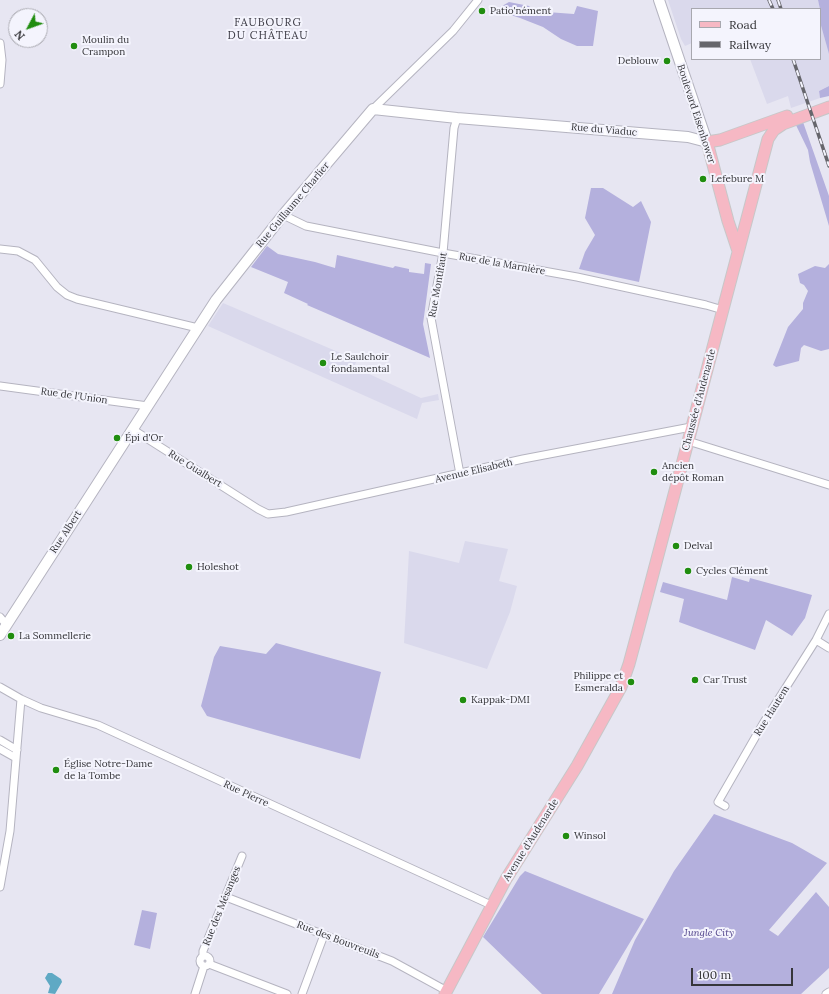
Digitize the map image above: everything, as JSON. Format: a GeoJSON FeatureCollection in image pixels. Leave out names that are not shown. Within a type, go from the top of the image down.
{"type":"FeatureCollection","features":[{"type":"Feature","properties":{"kind":"main road","name":"Rue du Viaduc"},"geometry":{"type":"LineString","coordinates":[[707,142],[720,140],[829,101]]}},
{"type":"Feature","properties":{"kind":"main road"},"geometry":{"type":"LineString","coordinates":[[768,139],[774,130],[783,124],[829,108]]}},
{"type":"Feature","properties":{"kind":"main road"},"geometry":{"type":"LineString","coordinates":[[759,126],[767,134],[768,139]]}},
{"type":"Feature","properties":{"kind":"main road","name":"Chaussée d'Audenarde"},"geometry":{"type":"LineString","coordinates":[[621,687],[639,627],[768,139]]}},
{"type":"Feature","properties":{"kind":"main road","name":"Boulevard Eisenhower"},"geometry":{"type":"LineString","coordinates":[[707,142],[730,228]]}},
{"type":"Feature","properties":{"kind":"main road"},"geometry":{"type":"LineString","coordinates":[[730,228],[738,252]]}},
{"type":"Feature","properties":{"kind":"main road","name":"Avenue d'Audenarde"},"geometry":{"type":"LineString","coordinates":[[446,993],[491,905],[514,865],[577,766],[621,687]]}},
{"type":"Feature","properties":{"kind":"street","name":"Rue Guillaume Charlier"},"geometry":{"type":"LineString","coordinates":[[132,429],[221,294],[283,216],[373,109],[453,30],[478,0]]}},
{"type":"Feature","properties":{"kind":"street","name":"Boulevard Eisenhower"},"geometry":{"type":"LineString","coordinates":[[659,0],[707,142]]}},
{"type":"Feature","properties":{"kind":"street"},"geometry":{"type":"LineString","coordinates":[[0,43],[2,60],[0,84]]}},
{"type":"Feature","properties":{"kind":"street","name":"Rue du Viaduc"},"geometry":{"type":"LineString","coordinates":[[373,109],[457,118],[688,137],[707,142]]}},
{"type":"Feature","properties":{"kind":"street","name":"Rue Montifaut"},"geometry":{"type":"LineString","coordinates":[[457,118],[454,128],[444,253],[430,318],[460,474]]}},
{"type":"Feature","properties":{"kind":"street","name":"Rue de la Marnière"},"geometry":{"type":"LineString","coordinates":[[283,216],[306,226],[577,277],[723,310]]}},
{"type":"Feature","properties":{"kind":"street"},"geometry":{"type":"LineString","coordinates":[[730,228],[734,231],[744,226]]}},
{"type":"Feature","properties":{"kind":"street"},"geometry":{"type":"LineString","coordinates":[[0,249],[18,251],[35,260],[57,287],[67,295],[77,299],[198,328]]}},
{"type":"Feature","properties":{"kind":"street","name":"Rue de l'Union"},"geometry":{"type":"LineString","coordinates":[[0,386],[148,406]]}},
{"type":"Feature","properties":{"kind":"street","name":"Avenue Elisabeth"},"geometry":{"type":"LineString","coordinates":[[258,509],[268,514],[286,512],[523,460],[691,427]]}},
{"type":"Feature","properties":{"kind":"street","name":"Rue Gualbert"},"geometry":{"type":"LineString","coordinates":[[132,429],[258,509]]}},
{"type":"Feature","properties":{"kind":"street","name":"Rue Albert"},"geometry":{"type":"LineString","coordinates":[[0,635],[3,621],[132,429]]}},
{"type":"Feature","properties":{"kind":"street"},"geometry":{"type":"LineString","coordinates":[[688,440],[829,485]]}},
{"type":"Feature","properties":{"kind":"street","name":"Rue Hautem"},"geometry":{"type":"LineString","coordinates":[[725,806],[718,802],[764,722],[816,640],[829,614]]}},
{"type":"Feature","properties":{"kind":"street"},"geometry":{"type":"LineString","coordinates":[[816,640],[829,648]]}},
{"type":"Feature","properties":{"kind":"street","name":"Rue Pierre"},"geometry":{"type":"LineString","coordinates":[[0,687],[41,708],[98,725],[491,905]]}},
{"type":"Feature","properties":{"kind":"street"},"geometry":{"type":"LineString","coordinates":[[0,887],[10,831],[21,699]]}},
{"type":"Feature","properties":{"kind":"street"},"geometry":{"type":"LineString","coordinates":[[0,740],[17,750]]}},
{"type":"Feature","properties":{"kind":"street"},"geometry":{"type":"LineString","coordinates":[[0,749],[16,758]]}},
{"type":"Feature","properties":{"kind":"street","name":"Rue des Mésanges"},"geometry":{"type":"LineString","coordinates":[[206,965],[209,958],[203,956],[203,951],[242,856]]}},
{"type":"Feature","properties":{"kind":"street","name":"Rue des Bouvreuils"},"geometry":{"type":"LineString","coordinates":[[226,897],[392,961],[446,993]]}},
{"type":"Feature","properties":{"kind":"street"},"geometry":{"type":"LineString","coordinates":[[301,994],[324,935]]}},
{"type":"Feature","properties":{"kind":"street"},"geometry":{"type":"LineString","coordinates":[[195,994],[206,965],[287,994]]}},
{"type":"Feature","properties":{"kind":"shaded area"},"geometry":{"type":"Polygon","coordinates":[[[668,0],[818,0],[820,8],[691,8],[691,43],[685,46],[681,39],[668,0]]]}},
{"type":"Feature","properties":{"kind":"shaded area"},"geometry":{"type":"Polygon","coordinates":[[[821,26],[829,54],[829,86],[819,91],[820,98],[791,108],[788,96],[767,104],[750,60],[821,60],[821,26]]]}},
{"type":"Feature","properties":{"kind":"shaded area","name":"Le Saulchoir fondamental"},"geometry":{"type":"Polygon","coordinates":[[[223,303],[357,360],[354,367],[421,398],[438,394],[439,400],[422,403],[417,419],[208,326],[223,303]]]}},
{"type":"Feature","properties":{"kind":"shaded area"},"geometry":{"type":"Polygon","coordinates":[[[465,541],[508,549],[499,581],[517,586],[510,612],[487,669],[404,643],[409,551],[459,563],[465,541]]]}},
{"type":"Feature","properties":{"kind":"green space"},"geometry":{"type":"Polygon","coordinates":[[[818,0],[829,0],[829,54],[821,26],[821,8],[820,8],[818,0]]]}},
{"type":"Feature","properties":{"kind":"green space"},"geometry":{"type":"Polygon","coordinates":[[[509,2],[529,6],[533,11],[574,14],[577,6],[598,11],[593,46],[577,46],[561,39],[543,27],[495,10],[509,2]]]}},
{"type":"Feature","properties":{"kind":"green space"},"geometry":{"type":"Polygon","coordinates":[[[829,86],[829,96],[820,98],[819,91],[829,86]]]}},
{"type":"Feature","properties":{"kind":"green space"},"geometry":{"type":"Polygon","coordinates":[[[794,121],[803,122],[829,196],[829,226],[810,162],[808,150],[794,121]]]}},
{"type":"Feature","properties":{"kind":"green space"},"geometry":{"type":"Polygon","coordinates":[[[591,188],[603,188],[633,207],[641,201],[651,222],[639,282],[579,269],[585,252],[595,235],[585,218],[591,188]]]}},
{"type":"Feature","properties":{"kind":"green space"},"geometry":{"type":"Polygon","coordinates":[[[267,246],[278,254],[335,268],[337,255],[393,268],[395,266],[409,269],[409,272],[424,274],[425,263],[431,264],[423,324],[430,358],[307,305],[308,304],[284,293],[288,282],[251,267],[267,246]]]}},
{"type":"Feature","properties":{"kind":"green space"},"geometry":{"type":"Polygon","coordinates":[[[829,264],[829,349],[821,351],[804,345],[801,348],[799,361],[776,367],[773,365],[788,327],[803,309],[803,303],[808,291],[804,285],[800,283],[798,274],[815,266],[825,268],[829,264]]]}},
{"type":"Feature","properties":{"kind":"green space"},"geometry":{"type":"Polygon","coordinates":[[[732,577],[749,582],[750,578],[812,595],[805,618],[792,636],[766,620],[755,650],[679,622],[684,599],[660,592],[663,582],[727,600],[732,577]]]}},
{"type":"Feature","properties":{"kind":"green space"},"geometry":{"type":"Polygon","coordinates":[[[276,643],[381,672],[360,759],[207,716],[201,706],[214,657],[220,646],[266,654],[276,643]]]}},
{"type":"Feature","properties":{"kind":"green space","name":"Jungle City"},"geometry":{"type":"Polygon","coordinates":[[[714,814],[792,843],[827,863],[769,930],[778,936],[816,892],[829,907],[829,968],[801,994],[612,994],[635,940],[674,871],[714,814]]]}},
{"type":"Feature","properties":{"kind":"green space"},"geometry":{"type":"Polygon","coordinates":[[[525,871],[644,919],[599,994],[542,994],[483,937],[520,876],[525,871]]]}},
{"type":"Feature","properties":{"kind":"green space"},"geometry":{"type":"Polygon","coordinates":[[[142,910],[157,913],[150,949],[134,945],[142,910]]]}},
{"type":"Feature","properties":{"kind":"water"},"geometry":{"type":"Polygon","coordinates":[[[48,973],[52,973],[61,979],[62,982],[55,994],[48,993],[50,986],[45,978],[48,973]]]}},
{"type":"Feature","properties":{"kind":"railway"},"geometry":{"type":"LineString","coordinates":[[769,0],[773,8]]}},
{"type":"Feature","properties":{"kind":"railway"},"geometry":{"type":"LineString","coordinates":[[778,0],[781,8]]}},
{"type":"Feature","properties":{"kind":"railway"},"geometry":{"type":"LineString","coordinates":[[793,60],[829,166]]}},
{"type":"Feature","properties":{"kind":"place","name":"Patio'nément"},"geometry":{"type":"Point","coordinates":[482,11]}},
{"type":"Feature","properties":{"kind":"place","name":"Moulin du Crampon"},"geometry":{"type":"Point","coordinates":[74,46]}},
{"type":"Feature","properties":{"kind":"place","name":"Deblouw"},"geometry":{"type":"Point","coordinates":[667,61]}},
{"type":"Feature","properties":{"kind":"place","name":"Lefebure M"},"geometry":{"type":"Point","coordinates":[703,179]}},
{"type":"Feature","properties":{"kind":"place","name":"Le Saulchoir fondamental"},"geometry":{"type":"Point","coordinates":[323,363]}},
{"type":"Feature","properties":{"kind":"place","name":"Épi d'Or"},"geometry":{"type":"Point","coordinates":[117,438]}},
{"type":"Feature","properties":{"kind":"place","name":"Ancien dépôt Roman"},"geometry":{"type":"Point","coordinates":[654,472]}},
{"type":"Feature","properties":{"kind":"place","name":"Delval"},"geometry":{"type":"Point","coordinates":[676,546]}},
{"type":"Feature","properties":{"kind":"place","name":"Holeshot"},"geometry":{"type":"Point","coordinates":[189,567]}},
{"type":"Feature","properties":{"kind":"place","name":"Cycles Clément"},"geometry":{"type":"Point","coordinates":[688,571]}},
{"type":"Feature","properties":{"kind":"place","name":"La Sommellerie"},"geometry":{"type":"Point","coordinates":[11,636]}},
{"type":"Feature","properties":{"kind":"place","name":"Car Trust"},"geometry":{"type":"Point","coordinates":[695,680]}},
{"type":"Feature","properties":{"kind":"place","name":"Philippe et Esmeralda"},"geometry":{"type":"Point","coordinates":[631,682]}},
{"type":"Feature","properties":{"kind":"place","name":"Kappak-DMI"},"geometry":{"type":"Point","coordinates":[463,700]}},
{"type":"Feature","properties":{"kind":"place","name":"Église Notre-Dame de la Tombe"},"geometry":{"type":"Point","coordinates":[56,770]}},
{"type":"Feature","properties":{"kind":"place","name":"Winsol"},"geometry":{"type":"Point","coordinates":[566,836]}},
{"type":"Feature","properties":{"kind":"district","name":"FAUBOURG DU CHÂTEAU"},"geometry":{"type":"Point","coordinates":[268,29]}}]}
